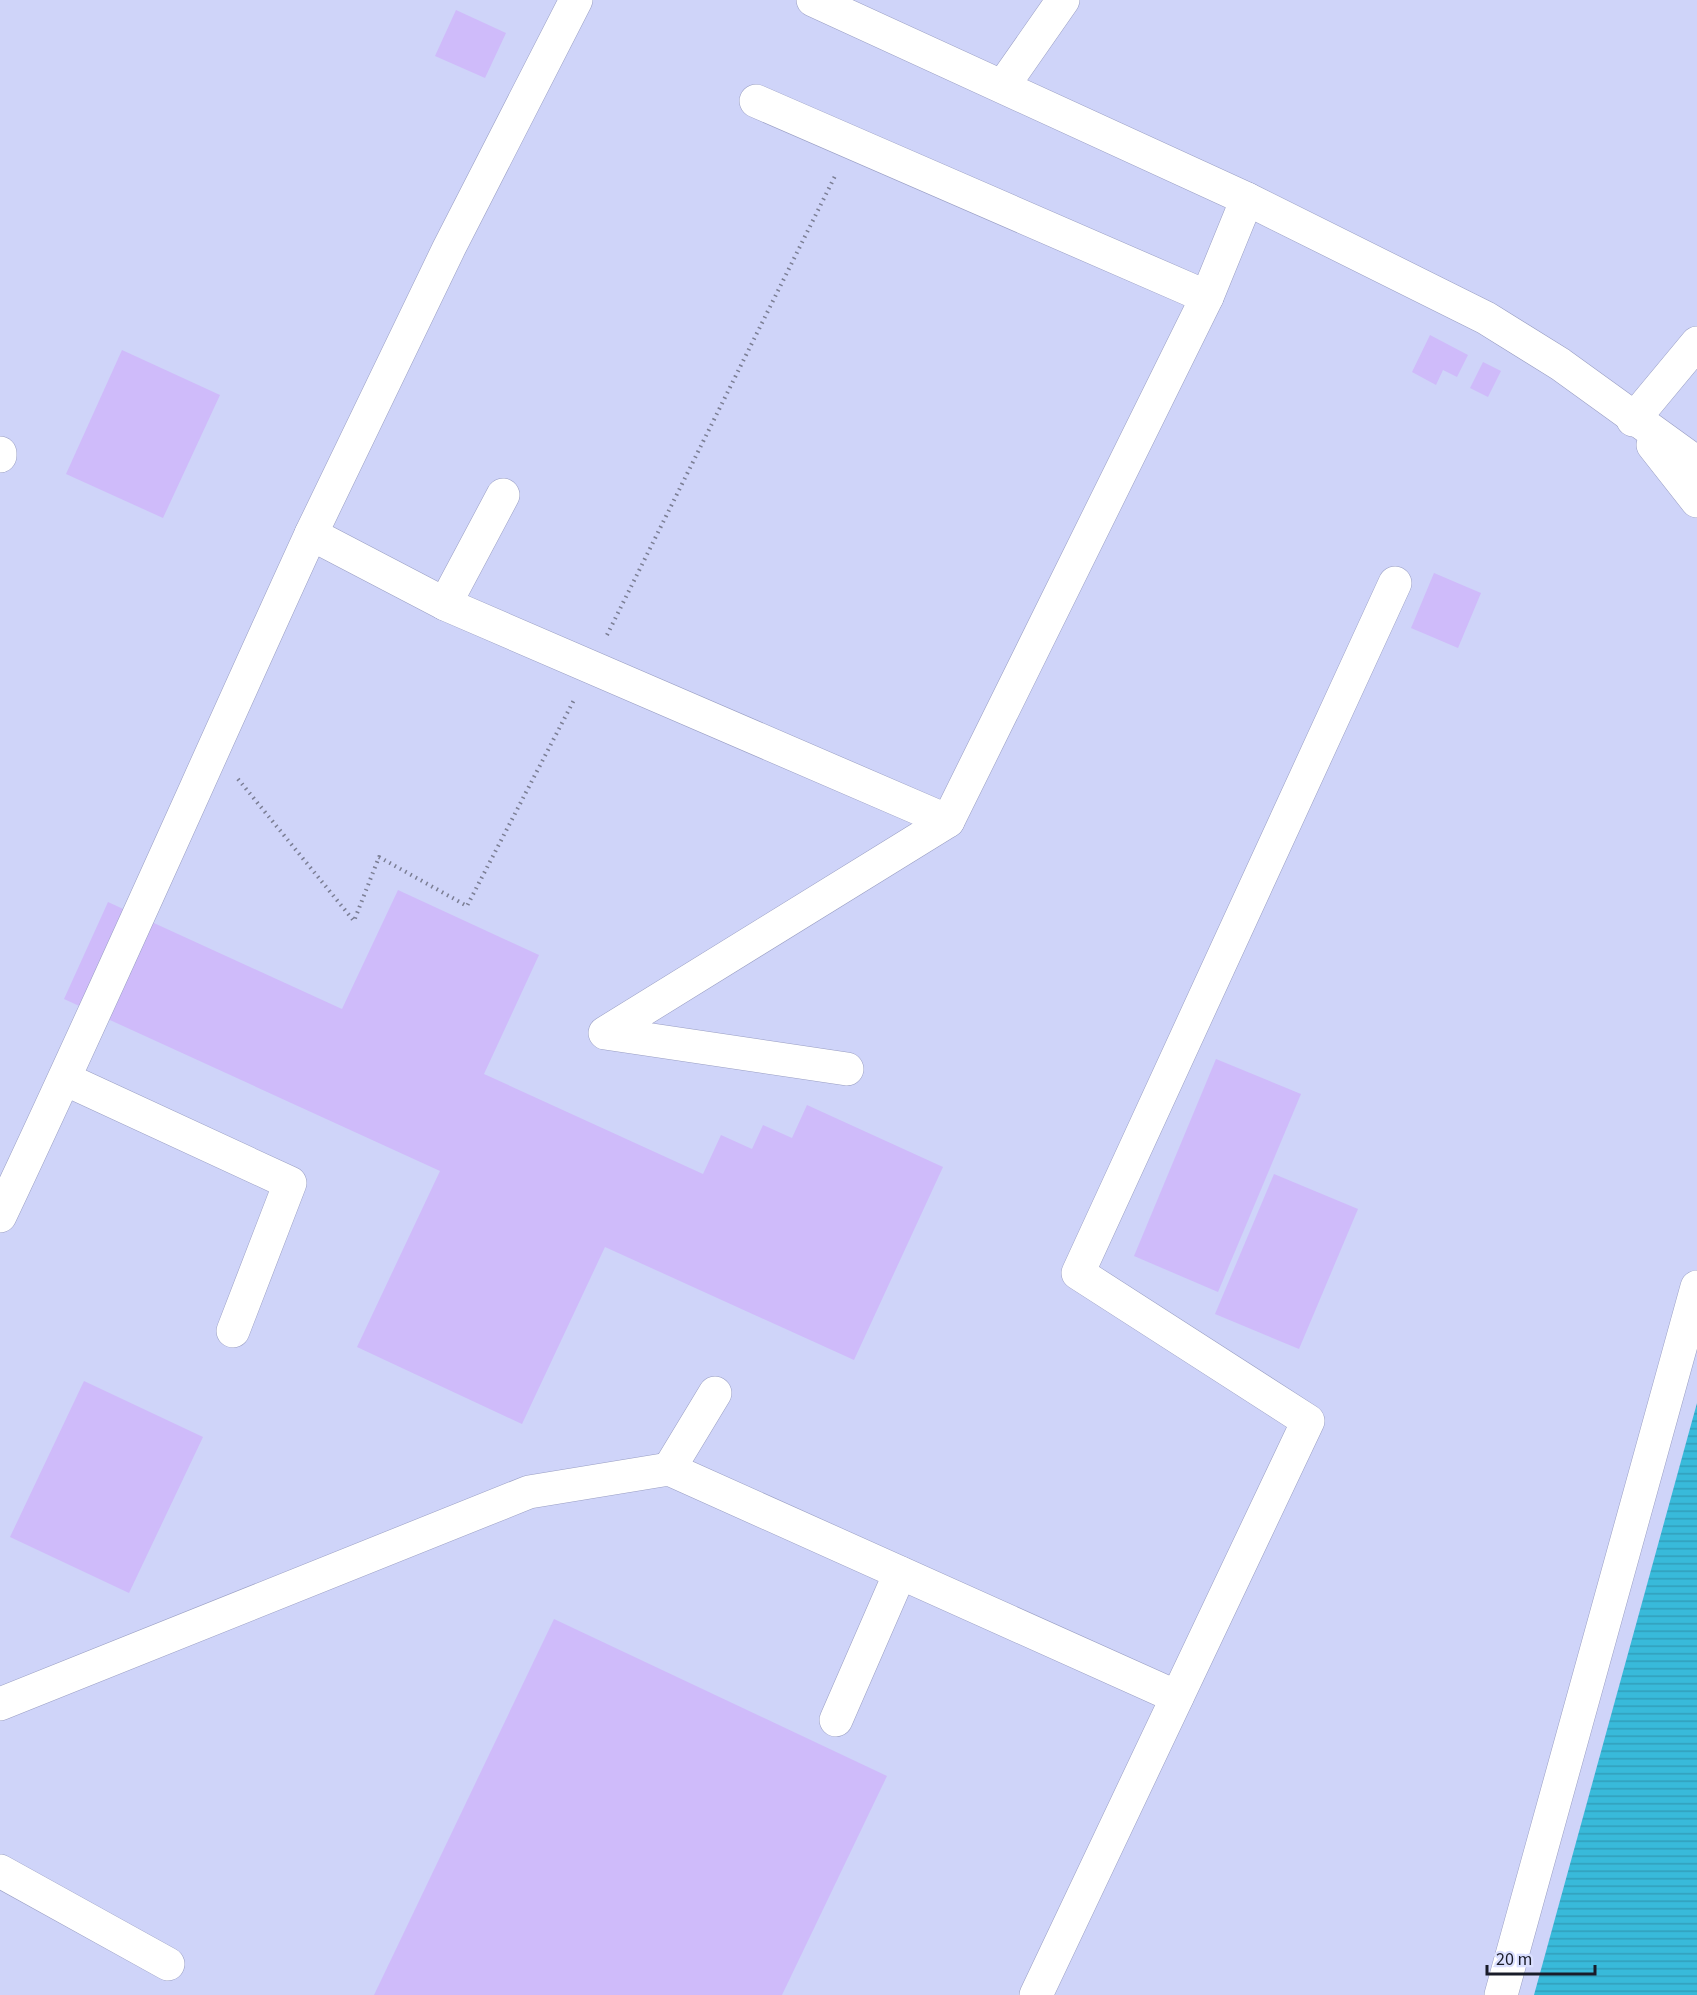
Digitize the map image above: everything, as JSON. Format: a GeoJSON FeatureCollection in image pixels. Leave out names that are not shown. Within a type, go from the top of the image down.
{"type":"FeatureCollection","features":[{"type":"Feature","properties":{"kind":"street"},"geometry":{"type":"LineString","coordinates":[[0,1216],[65,1079],[311,534],[449,248],[576,0]]}},
{"type":"Feature","properties":{"kind":"street"},"geometry":{"type":"LineString","coordinates":[[813,0],[1247,199],[1486,318],[1560,364],[1634,420],[1697,463]]}},
{"type":"Feature","properties":{"kind":"street"},"geometry":{"type":"LineString","coordinates":[[1004,86],[1063,0]]}},
{"type":"Feature","properties":{"kind":"street"},"geometry":{"type":"LineString","coordinates":[[756,101],[850,144],[1207,297]]}},
{"type":"Feature","properties":{"kind":"street"},"geometry":{"type":"LineString","coordinates":[[847,1069],[605,1033],[948,821],[1207,297],[1247,199]]}},
{"type":"Feature","properties":{"kind":"street"},"geometry":{"type":"LineString","coordinates":[[1634,420],[1697,343]]}},
{"type":"Feature","properties":{"kind":"street"},"geometry":{"type":"LineString","coordinates":[[1634,420],[1697,501]]}},
{"type":"Feature","properties":{"kind":"street"},"geometry":{"type":"LineString","coordinates":[[446,604],[503,495]]}},
{"type":"Feature","properties":{"kind":"street"},"geometry":{"type":"LineString","coordinates":[[311,534],[446,604],[948,821]]}},
{"type":"Feature","properties":{"kind":"street"},"geometry":{"type":"LineString","coordinates":[[1036,1995],[1308,1420],[1078,1273],[1395,583]]}},
{"type":"Feature","properties":{"kind":"street"},"geometry":{"type":"LineString","coordinates":[[65,1079],[290,1183],[233,1331]]}},
{"type":"Feature","properties":{"kind":"street"},"geometry":{"type":"LineString","coordinates":[[1501,1995],[1697,1287]]}},
{"type":"Feature","properties":{"kind":"street"},"geometry":{"type":"LineString","coordinates":[[669,1469],[715,1394]]}},
{"type":"Feature","properties":{"kind":"street"},"geometry":{"type":"LineString","coordinates":[[0,1704],[529,1492],[669,1469],[1177,1697]]}},
{"type":"Feature","properties":{"kind":"street"},"geometry":{"type":"LineString","coordinates":[[836,1720],[900,1573]]}},
{"type":"Feature","properties":{"kind":"street"},"geometry":{"type":"LineString","coordinates":[[0,1871],[168,1964]]}},
{"type":"Feature","properties":{"kind":"path"},"geometry":{"type":"LineString","coordinates":[[213,748],[354,921],[379,857],[467,906],[591,667],[850,144]]}},
{"type":"Feature","properties":{"kind":"shaded area"},"geometry":{"type":"Polygon","coordinates":[[[0,0],[1697,0],[1697,1995],[0,1995],[0,0]]]}},
{"type":"Feature","properties":{"kind":"water"},"geometry":{"type":"Polygon","coordinates":[[[1697,1403],[1697,1995],[1534,1995],[1697,1403]]]}},
{"type":"Feature","properties":{"kind":"building"},"geometry":{"type":"Polygon","coordinates":[[[456,10],[506,33],[485,78],[435,56],[456,10]]]}},
{"type":"Feature","properties":{"kind":"building"},"geometry":{"type":"Polygon","coordinates":[[[1430,335],[1468,355],[1457,377],[1443,370],[1436,385],[1412,372],[1430,335]]]}},
{"type":"Feature","properties":{"kind":"building"},"geometry":{"type":"Polygon","coordinates":[[[122,350],[220,395],[163,518],[66,474],[122,350]]]}},
{"type":"Feature","properties":{"kind":"building"},"geometry":{"type":"Polygon","coordinates":[[[1483,362],[1501,371],[1488,397],[1470,388],[1483,362]]]}},
{"type":"Feature","properties":{"kind":"building"},"geometry":{"type":"Polygon","coordinates":[[[1434,573],[1481,593],[1458,648],[1411,628],[1434,573]]]}},
{"type":"Feature","properties":{"kind":"building"},"geometry":{"type":"Polygon","coordinates":[[[398,890],[539,955],[484,1074],[703,1174],[721,1135],[752,1149],[763,1125],[792,1138],[807,1105],[943,1167],[854,1360],[605,1247],[522,1424],[357,1347],[440,1171],[64,999],[108,902],[342,1009],[398,890]]]}},
{"type":"Feature","properties":{"kind":"building"},"geometry":{"type":"Polygon","coordinates":[[[1216,1059],[1301,1094],[1218,1292],[1134,1256],[1216,1059]]]}},
{"type":"Feature","properties":{"kind":"building"},"geometry":{"type":"Polygon","coordinates":[[[1274,1174],[1358,1209],[1299,1349],[1215,1314],[1274,1174]]]}},
{"type":"Feature","properties":{"kind":"building"},"geometry":{"type":"Polygon","coordinates":[[[84,1381],[203,1437],[129,1593],[10,1537],[84,1381]]]}},
{"type":"Feature","properties":{"kind":"building"},"geometry":{"type":"Polygon","coordinates":[[[554,1619],[887,1776],[782,1995],[374,1995],[554,1619]]]}}]}
